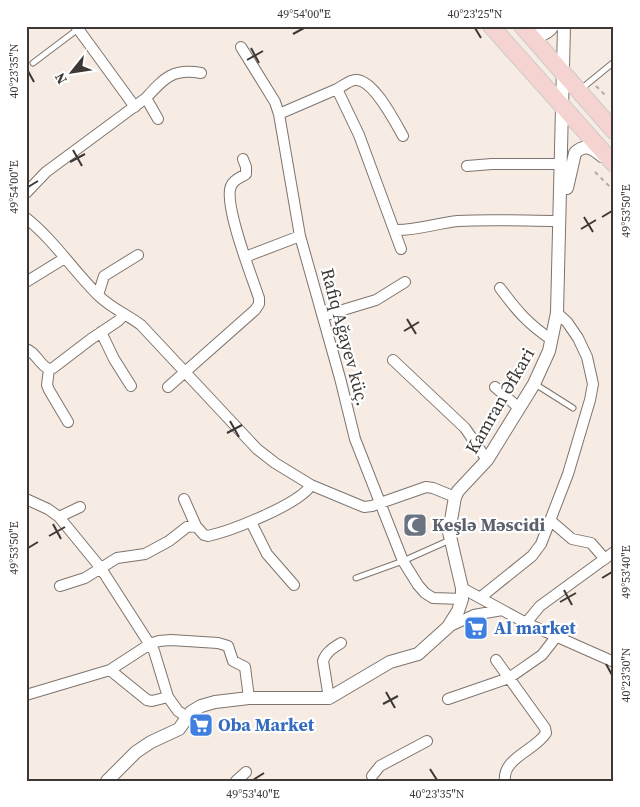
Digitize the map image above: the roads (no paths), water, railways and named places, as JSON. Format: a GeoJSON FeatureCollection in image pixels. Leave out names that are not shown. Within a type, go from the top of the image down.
{"type":"FeatureCollection","features":[{"type":"Feature","properties":{"kind":"main road"},"geometry":{"type":"LineString","coordinates":[[491,26],[614,165]]}},
{"type":"Feature","properties":{"kind":"main road"},"geometry":{"type":"LineString","coordinates":[[522,26],[614,131]]}},
{"type":"Feature","properties":{"kind":"street"},"geometry":{"type":"LineString","coordinates":[[522,26],[532,34],[542,36],[553,26]]}},
{"type":"Feature","properties":{"kind":"street","name":"Kamran Əfkari"},"geometry":{"type":"LineString","coordinates":[[455,497],[458,490],[487,460],[534,384],[546,360],[552,340],[557,313],[564,26]]}},
{"type":"Feature","properties":{"kind":"street"},"geometry":{"type":"LineString","coordinates":[[77,28],[135,107]]}},
{"type":"Feature","properties":{"kind":"street","name":"Rafiq Ağayev küç."},"geometry":{"type":"LineString","coordinates":[[241,47],[275,102],[279,114],[300,236],[355,439],[403,561],[418,586],[433,598],[462,593]]}},
{"type":"Feature","properties":{"kind":"street"},"geometry":{"type":"LineString","coordinates":[[26,192],[46,172],[135,107],[158,84],[179,71],[201,74]]}},
{"type":"Feature","properties":{"kind":"street"},"geometry":{"type":"LineString","coordinates":[[279,114],[338,89],[354,80],[362,80],[375,90],[403,136]]}},
{"type":"Feature","properties":{"kind":"street"},"geometry":{"type":"LineString","coordinates":[[338,89],[363,144],[401,249]]}},
{"type":"Feature","properties":{"kind":"street"},"geometry":{"type":"LineString","coordinates":[[146,98],[158,119]]}},
{"type":"Feature","properties":{"kind":"street"},"geometry":{"type":"LineString","coordinates":[[559,206],[565,196],[572,158],[582,147],[591,148],[614,165]]}},
{"type":"Feature","properties":{"kind":"street"},"geometry":{"type":"LineString","coordinates":[[168,387],[220,342],[255,310],[259,304],[259,298],[232,212],[230,194],[230,187],[236,179],[246,174],[243,159]]}},
{"type":"Feature","properties":{"kind":"street"},"geometry":{"type":"LineString","coordinates":[[467,166],[561,164]]}},
{"type":"Feature","properties":{"kind":"street"},"geometry":{"type":"LineString","coordinates":[[26,218],[48,238],[98,295],[142,325],[257,449],[275,463],[311,485],[358,506],[364,507],[380,503],[426,487],[455,497],[450,527],[450,540],[462,593],[458,611],[448,627],[418,654],[390,662],[328,698],[249,698],[207,704],[191,712],[179,728],[136,752],[107,781]]}},
{"type":"Feature","properties":{"kind":"street"},"geometry":{"type":"LineString","coordinates":[[394,230],[406,230],[460,221],[559,221]]}},
{"type":"Feature","properties":{"kind":"street"},"geometry":{"type":"LineString","coordinates":[[245,257],[300,236]]}},
{"type":"Feature","properties":{"kind":"street"},"geometry":{"type":"LineString","coordinates":[[98,295],[104,276],[138,254]]}},
{"type":"Feature","properties":{"kind":"street"},"geometry":{"type":"LineString","coordinates":[[26,282],[65,258]]}},
{"type":"Feature","properties":{"kind":"street"},"geometry":{"type":"LineString","coordinates":[[323,316],[376,300],[405,282]]}},
{"type":"Feature","properties":{"kind":"street"},"geometry":{"type":"LineString","coordinates":[[500,288],[532,326],[552,340]]}},
{"type":"Feature","properties":{"kind":"street"},"geometry":{"type":"LineString","coordinates":[[480,597],[532,556],[541,544],[568,474],[593,384],[587,357],[578,338],[567,322],[557,313]]}},
{"type":"Feature","properties":{"kind":"street"},"geometry":{"type":"LineString","coordinates":[[26,349],[33,352],[44,367],[54,368],[118,321],[124,314]]}},
{"type":"Feature","properties":{"kind":"street"},"geometry":{"type":"LineString","coordinates":[[101,332],[130,386]]}},
{"type":"Feature","properties":{"kind":"street"},"geometry":{"type":"LineString","coordinates":[[393,360],[465,428],[487,460]]}},
{"type":"Feature","properties":{"kind":"street"},"geometry":{"type":"LineString","coordinates":[[49,369],[47,385],[68,422]]}},
{"type":"Feature","properties":{"kind":"street"},"geometry":{"type":"LineString","coordinates":[[495,387],[519,408]]}},
{"type":"Feature","properties":{"kind":"street"},"geometry":{"type":"LineString","coordinates":[[184,499],[196,526],[204,535],[208,536],[251,522],[302,496],[311,485]]}},
{"type":"Feature","properties":{"kind":"street"},"geometry":{"type":"LineString","coordinates":[[26,499],[48,509],[59,518],[100,567],[150,644],[158,660],[168,697],[178,711],[187,717]]}},
{"type":"Feature","properties":{"kind":"street"},"geometry":{"type":"LineString","coordinates":[[59,518],[80,507]]}},
{"type":"Feature","properties":{"kind":"street"},"geometry":{"type":"LineString","coordinates":[[551,521],[572,539],[591,543],[605,559]]}},
{"type":"Feature","properties":{"kind":"street"},"geometry":{"type":"LineString","coordinates":[[251,522],[267,554],[294,585]]}},
{"type":"Feature","properties":{"kind":"street"},"geometry":{"type":"LineString","coordinates":[[60,586],[85,578],[100,567],[122,556],[145,554],[169,541],[187,527],[196,526]]}},
{"type":"Feature","properties":{"kind":"street"},"geometry":{"type":"LineString","coordinates":[[526,623],[540,606],[614,552]]}},
{"type":"Feature","properties":{"kind":"street"},"geometry":{"type":"LineString","coordinates":[[462,593],[480,597],[526,623],[614,662]]}},
{"type":"Feature","properties":{"kind":"street"},"geometry":{"type":"LineString","coordinates":[[448,627],[474,615],[502,610]]}},
{"type":"Feature","properties":{"kind":"street"},"geometry":{"type":"LineString","coordinates":[[448,699],[510,678],[542,655],[556,637]]}},
{"type":"Feature","properties":{"kind":"street"},"geometry":{"type":"LineString","coordinates":[[26,695],[110,670],[150,644],[171,640],[224,644],[228,646],[233,661],[245,667],[249,698]]}},
{"type":"Feature","properties":{"kind":"street"},"geometry":{"type":"LineString","coordinates":[[328,698],[323,661],[330,650],[341,643]]}},
{"type":"Feature","properties":{"kind":"street"},"geometry":{"type":"LineString","coordinates":[[496,660],[545,728],[546,733],[509,765],[505,771],[504,781]]}},
{"type":"Feature","properties":{"kind":"street"},"geometry":{"type":"LineString","coordinates":[[110,670],[147,700],[152,702],[168,697]]}},
{"type":"Feature","properties":{"kind":"street"},"geometry":{"type":"LineString","coordinates":[[361,781],[374,779],[380,766],[427,741]]}},
{"type":"Feature","properties":{"kind":"street"},"geometry":{"type":"LineString","coordinates":[[236,781],[246,772]]}},
{"type":"Feature","properties":{"kind":"lane"},"geometry":{"type":"LineString","coordinates":[[33,63],[77,28]]}},
{"type":"Feature","properties":{"kind":"lane"},"geometry":{"type":"LineString","coordinates":[[579,91],[614,62]]}},
{"type":"Feature","properties":{"kind":"lane"},"geometry":{"type":"LineString","coordinates":[[534,384],[572,408]]}},
{"type":"Feature","properties":{"kind":"lane"},"geometry":{"type":"LineString","coordinates":[[356,578],[403,561],[450,540]]}},
{"type":"Feature","properties":{"kind":"place","name":"Keşlə Məscidi"},"geometry":{"type":"Point","coordinates":[415,525]}},
{"type":"Feature","properties":{"kind":"place","name":"Al market"},"geometry":{"type":"Point","coordinates":[476,628]}},
{"type":"Feature","properties":{"kind":"place","name":"Oba Market"},"geometry":{"type":"Point","coordinates":[201,725]}}]}
